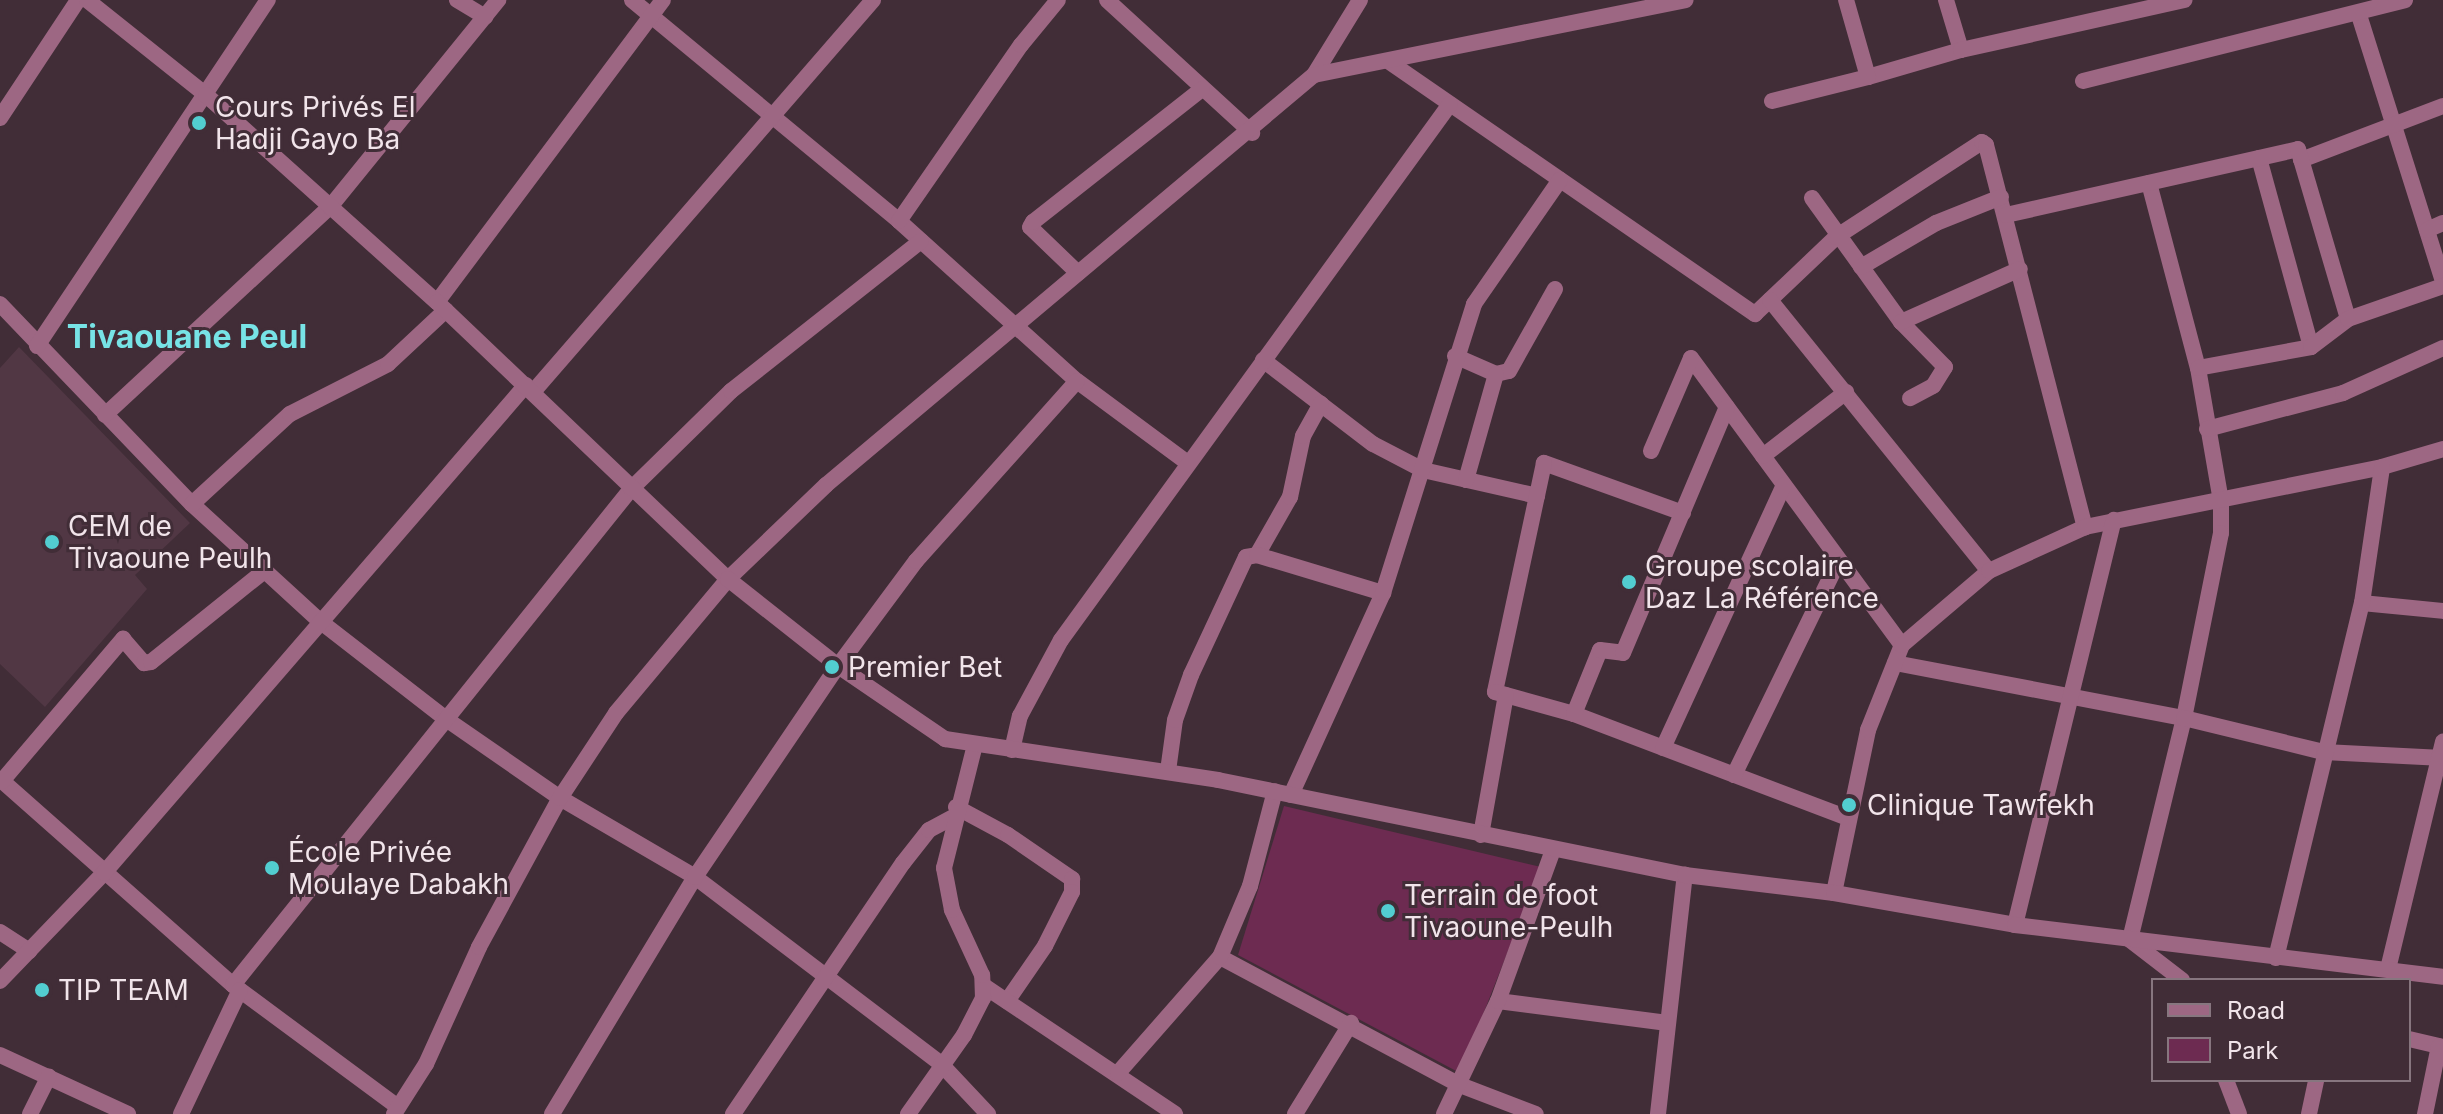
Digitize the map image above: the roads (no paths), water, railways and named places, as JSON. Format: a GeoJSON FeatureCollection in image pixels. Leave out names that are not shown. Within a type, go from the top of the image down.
{"type":"FeatureCollection","features":[{"type":"Feature","properties":{"kind":"street"},"geometry":{"type":"LineString","coordinates":[[0,118],[78,0]]}},
{"type":"Feature","properties":{"kind":"street"},"geometry":{"type":"LineString","coordinates":[[87,0],[206,95],[442,306],[728,579],[838,666],[937,736],[975,745],[1168,771],[1685,875],[1834,893],[2015,925],[2443,977]]}},
{"type":"Feature","properties":{"kind":"street"},"geometry":{"type":"LineString","coordinates":[[37,346],[268,0]]}},
{"type":"Feature","properties":{"kind":"street"},"geometry":{"type":"LineString","coordinates":[[457,0],[485,17]]}},
{"type":"Feature","properties":{"kind":"street"},"geometry":{"type":"LineString","coordinates":[[105,415],[330,207],[498,0]]}},
{"type":"Feature","properties":{"kind":"street"},"geometry":{"type":"LineString","coordinates":[[632,0],[899,221],[1077,381],[1188,463]]}},
{"type":"Feature","properties":{"kind":"street"},"geometry":{"type":"LineString","coordinates":[[192,504],[290,414],[388,364],[442,306],[663,0]]}},
{"type":"Feature","properties":{"kind":"street"},"geometry":{"type":"LineString","coordinates":[[0,981],[104,873],[321,622],[774,120],[873,0]]}},
{"type":"Feature","properties":{"kind":"street"},"geometry":{"type":"LineString","coordinates":[[899,221],[1021,45],[1058,0]]}},
{"type":"Feature","properties":{"kind":"street"},"geometry":{"type":"LineString","coordinates":[[1107,0],[1252,133]]}},
{"type":"Feature","properties":{"kind":"street"},"geometry":{"type":"LineString","coordinates":[[264,571],[151,662],[144,663],[123,639],[1,780],[236,987],[396,1111],[560,798],[616,713],[728,579],[826,485],[1015,323],[1252,133],[1314,75],[1360,0]]}},
{"type":"Feature","properties":{"kind":"street"},"geometry":{"type":"LineString","coordinates":[[1314,75],[1686,0]]}},
{"type":"Feature","properties":{"kind":"street"},"geometry":{"type":"LineString","coordinates":[[1846,0],[1868,77]]}},
{"type":"Feature","properties":{"kind":"street"},"geometry":{"type":"LineString","coordinates":[[1946,0],[1961,50]]}},
{"type":"Feature","properties":{"kind":"street"},"geometry":{"type":"LineString","coordinates":[[1772,101],[2133,5],[2184,0]]}},
{"type":"Feature","properties":{"kind":"street"},"geometry":{"type":"LineString","coordinates":[[2083,81],[2359,15],[2405,0]]}},
{"type":"Feature","properties":{"kind":"street"},"geometry":{"type":"LineString","coordinates":[[2198,368],[2311,347],[2348,319],[2443,284],[2359,15]]}},
{"type":"Feature","properties":{"kind":"street"},"geometry":{"type":"LineString","coordinates":[[1388,61],[1755,314],[1836,237],[1982,142],[1990,150],[2085,527]]}},
{"type":"Feature","properties":{"kind":"street"},"geometry":{"type":"LineString","coordinates":[[1078,273],[1034,231],[1033,222],[1202,89]]}},
{"type":"Feature","properties":{"kind":"street"},"geometry":{"type":"LineString","coordinates":[[1012,750],[1020,716],[1061,640],[1450,104]]}},
{"type":"Feature","properties":{"kind":"street"},"geometry":{"type":"LineString","coordinates":[[2301,160],[2443,106]]}},
{"type":"Feature","properties":{"kind":"street"},"geometry":{"type":"LineString","coordinates":[[2006,215],[2298,149],[2348,319]]}},
{"type":"Feature","properties":{"kind":"street"},"geometry":{"type":"LineString","coordinates":[[2259,158],[2311,347]]}},
{"type":"Feature","properties":{"kind":"street"},"geometry":{"type":"LineString","coordinates":[[1118,1073],[1220,957],[1250,886],[1283,793],[1383,593],[1423,470],[1455,356],[1492,272],[1560,180]]}},
{"type":"Feature","properties":{"kind":"street"},"geometry":{"type":"LineString","coordinates":[[2130,940],[2184,718],[2221,533],[2221,501],[2198,368],[2149,183]]}},
{"type":"Feature","properties":{"kind":"street"},"geometry":{"type":"LineString","coordinates":[[1861,267],[1936,223],[2001,197]]}},
{"type":"Feature","properties":{"kind":"street"},"geometry":{"type":"LineString","coordinates":[[1812,198],[1836,237],[1901,322],[1945,367],[1933,386],[1910,398]]}},
{"type":"Feature","properties":{"kind":"street"},"geometry":{"type":"LineString","coordinates":[[2427,230],[2443,223]]}},
{"type":"Feature","properties":{"kind":"street"},"geometry":{"type":"LineString","coordinates":[[181,1114],[236,987],[631,489],[731,391],[921,241]]}},
{"type":"Feature","properties":{"kind":"street"},"geometry":{"type":"LineString","coordinates":[[1901,322],[2020,269]]}},
{"type":"Feature","properties":{"kind":"street"},"geometry":{"type":"LineString","coordinates":[[1455,356],[1496,374],[1509,371],[1555,289]]}},
{"type":"Feature","properties":{"kind":"street"},"geometry":{"type":"LineString","coordinates":[[1770,300],[1989,571]]}},
{"type":"Feature","properties":{"kind":"street"},"geometry":{"type":"LineString","coordinates":[[0,304],[192,504],[321,622],[446,719],[560,798],[695,877],[941,1064],[988,1114]]}},
{"type":"Feature","properties":{"kind":"street"},"geometry":{"type":"LineString","coordinates":[[2207,429],[2343,393],[2443,348]]}},
{"type":"Feature","properties":{"kind":"street"},"geometry":{"type":"LineString","coordinates":[[1651,451],[1691,358],[1902,645]]}},
{"type":"Feature","properties":{"kind":"street"},"geometry":{"type":"LineString","coordinates":[[1263,360],[1373,444],[1423,470],[1537,496]]}},
{"type":"Feature","properties":{"kind":"street"},"geometry":{"type":"LineString","coordinates":[[1466,480],[1496,374]]}},
{"type":"Feature","properties":{"kind":"street"},"geometry":{"type":"LineString","coordinates":[[552,1114],[695,877],[838,666],[916,561],[1077,381]]}},
{"type":"Feature","properties":{"kind":"street"},"geometry":{"type":"LineString","coordinates":[[1763,456],[1846,392]]}},
{"type":"Feature","properties":{"kind":"street"},"geometry":{"type":"LineString","coordinates":[[1257,555],[1290,497],[1303,436],[1321,404]]}},
{"type":"Feature","properties":{"kind":"street"},"geometry":{"type":"LineString","coordinates":[[1574,714],[1600,650],[1623,653],[1727,407]]}},
{"type":"Feature","properties":{"kind":"street"},"geometry":{"type":"LineString","coordinates":[[1834,893],[1868,730],[1902,645],[1989,571],[2085,527],[2382,467],[2443,449]]}},
{"type":"Feature","properties":{"kind":"street"},"geometry":{"type":"LineString","coordinates":[[1683,513],[1544,463],[1495,692],[1574,714],[1848,818]]}},
{"type":"Feature","properties":{"kind":"street"},"geometry":{"type":"LineString","coordinates":[[2276,958],[2362,603],[2382,467]]}},
{"type":"Feature","properties":{"kind":"street"},"geometry":{"type":"LineString","coordinates":[[1663,748],[1784,485]]}},
{"type":"Feature","properties":{"kind":"street"},"geometry":{"type":"LineString","coordinates":[[2015,925],[2114,520]]}},
{"type":"Feature","properties":{"kind":"street"},"geometry":{"type":"LineString","coordinates":[[1168,771],[1175,720],[1191,675],[1246,557],[1257,555],[1383,593]]}},
{"type":"Feature","properties":{"kind":"street"},"geometry":{"type":"LineString","coordinates":[[1734,775],[1839,560]]}},
{"type":"Feature","properties":{"kind":"street"},"geometry":{"type":"LineString","coordinates":[[2362,603],[2443,611]]}},
{"type":"Feature","properties":{"kind":"street"},"geometry":{"type":"LineString","coordinates":[[1895,663],[2184,718],[2324,752],[2442,752],[2388,969]]}},
{"type":"Feature","properties":{"kind":"street"},"geometry":{"type":"LineString","coordinates":[[1481,835],[1506,695]]}},
{"type":"Feature","properties":{"kind":"street"},"geometry":{"type":"LineString","coordinates":[[908,1114],[978,1012],[984,986],[947,891],[944,868],[975,745]]}},
{"type":"Feature","properties":{"kind":"street"},"geometry":{"type":"LineString","coordinates":[[733,1114],[824,975],[920,840],[956,812]]}},
{"type":"Feature","properties":{"kind":"street"},"geometry":{"type":"LineString","coordinates":[[956,812],[1008,835],[1072,879],[1072,892],[1041,953],[1007,1001]]}},
{"type":"Feature","properties":{"kind":"street"},"geometry":{"type":"LineString","coordinates":[[1444,1114],[1498,1001],[1553,850]]}},
{"type":"Feature","properties":{"kind":"street"},"geometry":{"type":"LineString","coordinates":[[1658,1114],[1685,875]]}},
{"type":"Feature","properties":{"kind":"street"},"geometry":{"type":"LineString","coordinates":[[0,932],[29,951]]}},
{"type":"Feature","properties":{"kind":"street"},"geometry":{"type":"LineString","coordinates":[[2130,940],[2179,978]]}},
{"type":"Feature","properties":{"kind":"street"},"geometry":{"type":"LineString","coordinates":[[1220,957],[1351,1023],[1460,1085],[1536,1114]]}},
{"type":"Feature","properties":{"kind":"street"},"geometry":{"type":"LineString","coordinates":[[984,986],[1175,1114]]}},
{"type":"Feature","properties":{"kind":"street"},"geometry":{"type":"LineString","coordinates":[[1498,1001],[1668,1023]]}},
{"type":"Feature","properties":{"kind":"street"},"geometry":{"type":"LineString","coordinates":[[1295,1114],[1351,1023]]}},
{"type":"Feature","properties":{"kind":"street"},"geometry":{"type":"LineString","coordinates":[[2411,1039],[2441,1046],[2425,1114]]}},
{"type":"Feature","properties":{"kind":"street"},"geometry":{"type":"LineString","coordinates":[[0,1055],[128,1114]]}},
{"type":"Feature","properties":{"kind":"street"},"geometry":{"type":"LineString","coordinates":[[30,1114],[49,1076]]}},
{"type":"Feature","properties":{"kind":"street"},"geometry":{"type":"LineString","coordinates":[[2227,1082],[2239,1114]]}},
{"type":"Feature","properties":{"kind":"street"},"geometry":{"type":"LineString","coordinates":[[2309,1114],[2316,1082]]}},
{"type":"Feature","properties":{"kind":"place","name":"Cours Privés El Hadji Gayo Ba"},"geometry":{"type":"Point","coordinates":[199,123]}},
{"type":"Feature","properties":{"kind":"place","name":"CEM de Tivaoune Peulh"},"geometry":{"type":"Point","coordinates":[52,542]}},
{"type":"Feature","properties":{"kind":"place","name":"Groupe scolaire Daz La Référence"},"geometry":{"type":"Point","coordinates":[1629,582]}},
{"type":"Feature","properties":{"kind":"place","name":"Premier Bet"},"geometry":{"type":"Point","coordinates":[832,667]}},
{"type":"Feature","properties":{"kind":"place","name":"Clinique Tawfekh"},"geometry":{"type":"Point","coordinates":[1849,805]}},
{"type":"Feature","properties":{"kind":"place","name":"École Privée Moulaye Dabakh"},"geometry":{"type":"Point","coordinates":[272,868]}},
{"type":"Feature","properties":{"kind":"place","name":"Terrain de foot Tivaoune-Peulh"},"geometry":{"type":"Point","coordinates":[1388,911]}},
{"type":"Feature","properties":{"kind":"place","name":"TIP TEAM"},"geometry":{"type":"Point","coordinates":[42,990]}},
{"type":"Feature","properties":{"kind":"district","name":"Tivaouane Peul"},"geometry":{"type":"Point","coordinates":[187,337]}}]}
